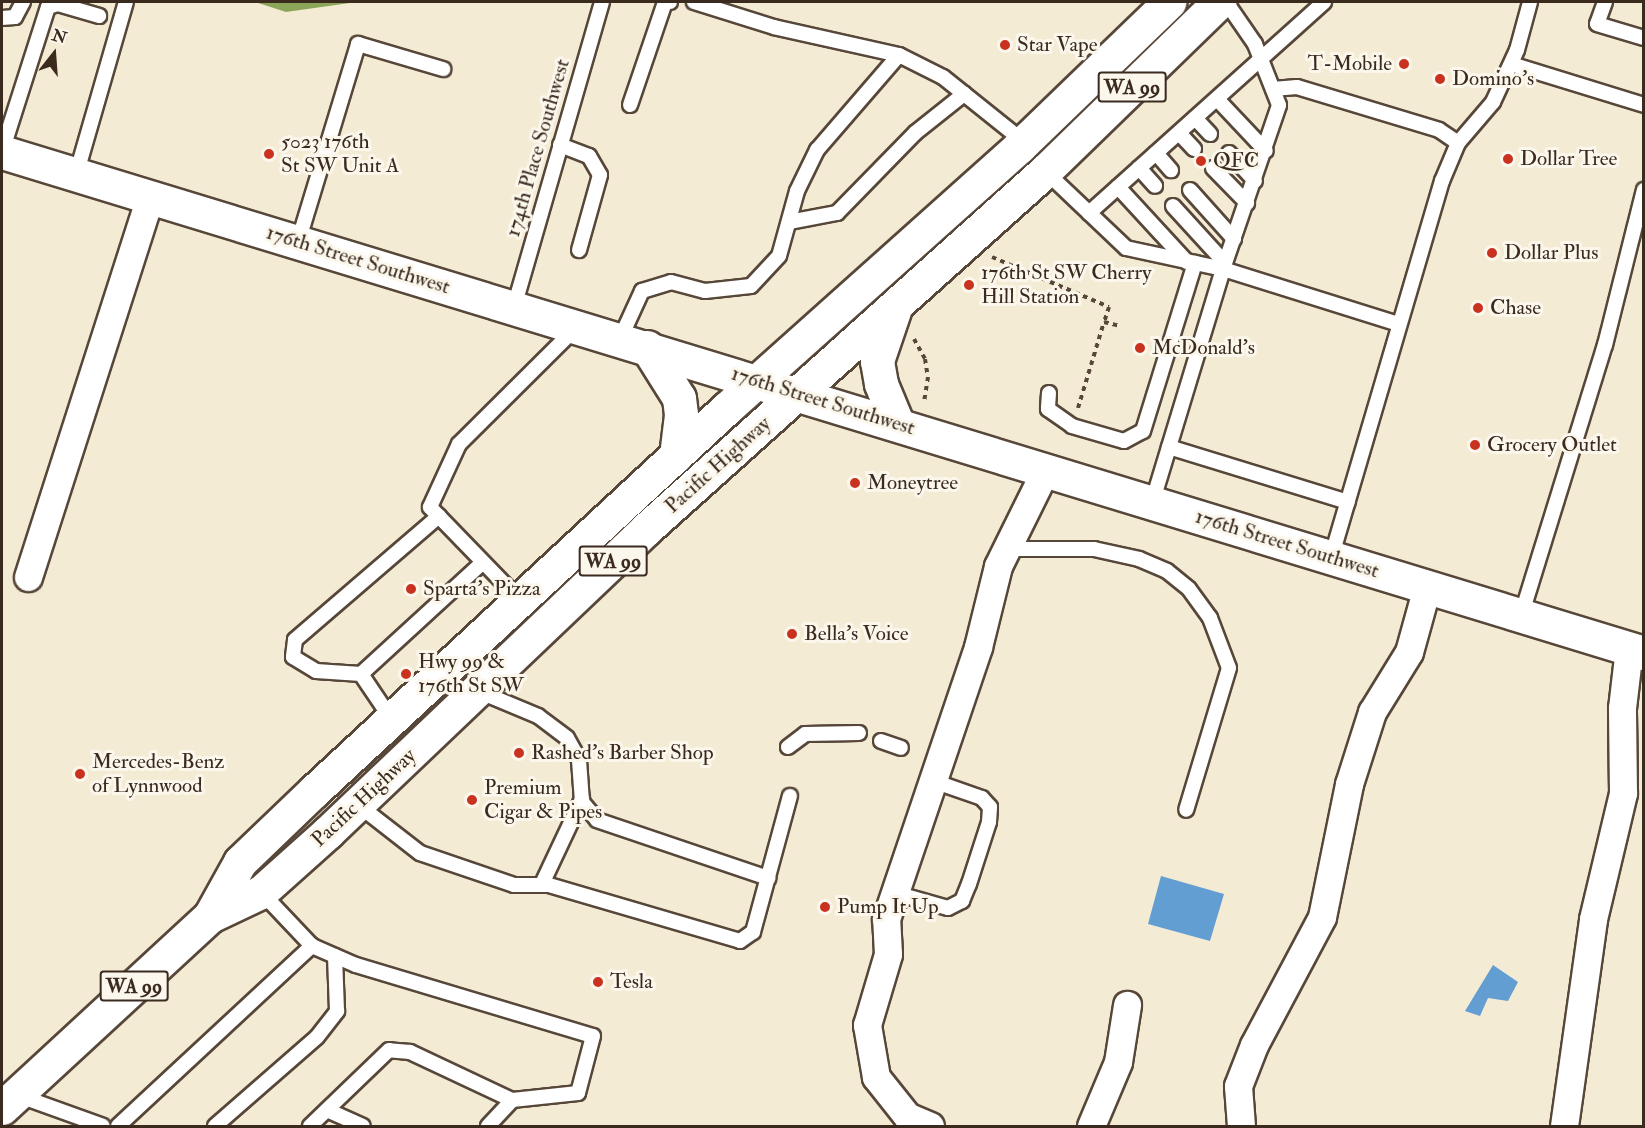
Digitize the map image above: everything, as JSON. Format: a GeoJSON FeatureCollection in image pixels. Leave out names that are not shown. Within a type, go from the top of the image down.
{"type":"FeatureCollection","features":[{"type":"Feature","properties":{"kind":"main road","name":"Pacific Highway"},"geometry":{"type":"LineString","coordinates":[[8,1102],[210,916],[261,892],[307,851],[646,529],[1045,171],[1219,2]]}},
{"type":"Feature","properties":{"kind":"main road","name":"Pacific Highway"},"geometry":{"type":"LineString","coordinates":[[210,916],[240,862],[393,722],[519,599],[1024,142],[1165,3]]}},
{"type":"Feature","properties":{"kind":"main road","name":"176th Street Southwest"},"geometry":{"type":"LineString","coordinates":[[2,151],[1636,651]]}},
{"type":"Feature","properties":{"kind":"main road"},"geometry":{"type":"LineString","coordinates":[[898,302],[880,344],[877,361],[881,384],[898,425]]}},
{"type":"Feature","properties":{"kind":"main road"},"geometry":{"type":"LineString","coordinates":[[634,343],[679,398],[681,415],[676,456]]}},
{"type":"Feature","properties":{"kind":"main road"},"geometry":{"type":"LineString","coordinates":[[307,851],[315,819],[375,760],[393,722]]}},
{"type":"Feature","properties":{"kind":"street"},"geometry":{"type":"LineString","coordinates":[[28,577],[150,197]]}},
{"type":"Feature","properties":{"kind":"street"},"geometry":{"type":"LineString","coordinates":[[930,1126],[907,1116],[876,1077],[867,1024],[888,954],[886,919],[1007,549],[1045,471]]}},
{"type":"Feature","properties":{"kind":"street"},"geometry":{"type":"LineString","coordinates":[[1241,1126],[1238,1086],[1254,1045],[1322,917],[1349,784],[1372,712],[1409,652],[1427,587]]}},
{"type":"Feature","properties":{"kind":"street"},"geometry":{"type":"LineString","coordinates":[[1564,1126],[1593,919],[1623,793],[1622,708],[1636,651]]}},
{"type":"Feature","properties":{"kind":"street"},"geometry":{"type":"LineString","coordinates":[[1091,1126],[1118,1062],[1127,1005]]}},
{"type":"Feature","properties":{"kind":"lane"},"geometry":{"type":"LineString","coordinates":[[2,18],[15,16],[22,2]]}},
{"type":"Feature","properties":{"kind":"lane"},"geometry":{"type":"LineString","coordinates":[[76,175],[126,2]]}},
{"type":"Feature","properties":{"kind":"lane","name":"174th Place Southwest"},"geometry":{"type":"LineString","coordinates":[[514,307],[602,2]]}},
{"type":"Feature","properties":{"kind":"lane"},"geometry":{"type":"LineString","coordinates":[[630,105],[665,2],[670,2]]}},
{"type":"Feature","properties":{"kind":"lane"},"geometry":{"type":"LineString","coordinates":[[694,2],[774,27],[899,55],[943,77],[1024,142]]}},
{"type":"Feature","properties":{"kind":"lane"},"geometry":{"type":"LineString","coordinates":[[1152,503],[1224,266],[1266,151],[1279,105],[1261,58],[1226,2]]}},
{"type":"Feature","properties":{"kind":"lane"},"geometry":{"type":"LineString","coordinates":[[1089,213],[1324,2]]}},
{"type":"Feature","properties":{"kind":"lane"},"geometry":{"type":"LineString","coordinates":[[1331,558],[1442,181],[1458,143],[1493,102],[1511,64],[1529,15],[1530,2]]}},
{"type":"Feature","properties":{"kind":"lane"},"geometry":{"type":"LineString","coordinates":[[1605,2],[1597,24],[1644,39]]}},
{"type":"Feature","properties":{"kind":"lane"},"geometry":{"type":"LineString","coordinates":[[2,151],[48,7],[58,4],[99,16]]}},
{"type":"Feature","properties":{"kind":"lane"},"geometry":{"type":"LineString","coordinates":[[298,242],[358,44],[443,69]]}},
{"type":"Feature","properties":{"kind":"lane"},"geometry":{"type":"LineString","coordinates":[[634,343],[642,291],[671,282],[705,291],[751,286],[779,256],[797,192],[817,150],[899,55]]}},
{"type":"Feature","properties":{"kind":"lane"},"geometry":{"type":"LineString","coordinates":[[1511,64],[1644,105]]}},
{"type":"Feature","properties":{"kind":"lane"},"geometry":{"type":"LineString","coordinates":[[1273,88],[1297,87],[1438,130],[1458,143]]}},
{"type":"Feature","properties":{"kind":"lane"},"geometry":{"type":"LineString","coordinates":[[789,222],[837,213],[915,133],[964,94]]}},
{"type":"Feature","properties":{"kind":"lane"},"geometry":{"type":"LineString","coordinates":[[1217,99],[1266,151]]}},
{"type":"Feature","properties":{"kind":"lane"},"geometry":{"type":"LineString","coordinates":[[1195,118],[1210,134]]}},
{"type":"Feature","properties":{"kind":"lane"},"geometry":{"type":"LineString","coordinates":[[1179,133],[1194,148]]}},
{"type":"Feature","properties":{"kind":"lane"},"geometry":{"type":"LineString","coordinates":[[560,145],[589,156],[600,175],[579,250]]}},
{"type":"Feature","properties":{"kind":"lane"},"geometry":{"type":"LineString","coordinates":[[1156,153],[1171,170]]}},
{"type":"Feature","properties":{"kind":"lane"},"geometry":{"type":"LineString","coordinates":[[1228,153],[1255,181]]}},
{"type":"Feature","properties":{"kind":"lane"},"geometry":{"type":"LineString","coordinates":[[1139,168],[1155,186]]}},
{"type":"Feature","properties":{"kind":"lane"},"geometry":{"type":"LineString","coordinates":[[1213,168],[1247,203]]}},
{"type":"Feature","properties":{"kind":"lane"},"geometry":{"type":"LineString","coordinates":[[1045,171],[1126,248],[1191,263],[1224,266],[1399,324]]}},
{"type":"Feature","properties":{"kind":"lane"},"geometry":{"type":"LineString","coordinates":[[1118,187],[1191,263]]}},
{"type":"Feature","properties":{"kind":"lane"},"geometry":{"type":"LineString","coordinates":[[1190,190],[1234,239]]}},
{"type":"Feature","properties":{"kind":"lane"},"geometry":{"type":"LineString","coordinates":[[1521,616],[1605,345],[1644,190]]}},
{"type":"Feature","properties":{"kind":"lane"},"geometry":{"type":"LineString","coordinates":[[1173,206],[1224,266]]}},
{"type":"Feature","properties":{"kind":"lane"},"geometry":{"type":"LineString","coordinates":[[1049,393],[1048,410],[1072,426],[1124,441],[1143,431],[1191,263]]}},
{"type":"Feature","properties":{"kind":"lane"},"geometry":{"type":"LineString","coordinates":[[519,599],[430,507],[459,444],[578,327]]}},
{"type":"Feature","properties":{"kind":"lane"},"geometry":{"type":"LineString","coordinates":[[1169,447],[1348,502]]}},
{"type":"Feature","properties":{"kind":"lane"},"geometry":{"type":"LineString","coordinates":[[439,516],[295,640],[293,657],[316,671],[361,674],[482,563]]}},
{"type":"Feature","properties":{"kind":"lane"},"geometry":{"type":"LineString","coordinates":[[1007,549],[1094,549],[1139,559],[1167,571],[1189,589],[1210,618],[1229,668],[1186,810]]}},
{"type":"Feature","properties":{"kind":"lane"},"geometry":{"type":"LineString","coordinates":[[361,674],[393,722]]}},
{"type":"Feature","properties":{"kind":"lane"},"geometry":{"type":"LineString","coordinates":[[477,690],[538,716],[567,738],[579,760],[582,800],[587,811],[607,826],[768,878]]}},
{"type":"Feature","properties":{"kind":"lane"},"geometry":{"type":"LineString","coordinates":[[788,747],[805,734],[859,734]]}},
{"type":"Feature","properties":{"kind":"lane"},"geometry":{"type":"LineString","coordinates":[[881,741],[901,748]]}},
{"type":"Feature","properties":{"kind":"lane"},"geometry":{"type":"LineString","coordinates":[[895,893],[948,908],[962,901],[969,884],[989,822],[990,807],[982,798],[933,781]]}},
{"type":"Feature","properties":{"kind":"lane"},"geometry":{"type":"LineString","coordinates":[[357,804],[420,853],[514,885],[542,884],[740,941],[753,932],[790,796]]}},
{"type":"Feature","properties":{"kind":"lane"},"geometry":{"type":"LineString","coordinates":[[542,884],[582,800]]}},
{"type":"Feature","properties":{"kind":"lane"},"geometry":{"type":"LineString","coordinates":[[261,892],[312,946],[335,956],[593,1036],[578,1093],[512,1100],[410,1052],[389,1050],[310,1126]]}},
{"type":"Feature","properties":{"kind":"lane"},"geometry":{"type":"LineString","coordinates":[[118,1126],[312,946]]}},
{"type":"Feature","properties":{"kind":"lane"},"geometry":{"type":"LineString","coordinates":[[215,1126],[317,1037],[337,1011],[335,956]]}},
{"type":"Feature","properties":{"kind":"lane"},"geometry":{"type":"LineString","coordinates":[[488,1126],[512,1100]]}},
{"type":"Feature","properties":{"kind":"lane"},"geometry":{"type":"LineString","coordinates":[[8,1102],[103,1126]]}},
{"type":"Feature","properties":{"kind":"lane"},"geometry":{"type":"LineString","coordinates":[[327,1110],[363,1126]]}},
{"type":"Feature","properties":{"kind":"path"},"geometry":{"type":"LineString","coordinates":[[992,257],[1109,307],[1072,426]]}},
{"type":"Feature","properties":{"kind":"path"},"geometry":{"type":"LineString","coordinates":[[1104,322],[1120,326]]}},
{"type":"Feature","properties":{"kind":"path"},"geometry":{"type":"LineString","coordinates":[[909,333],[925,359],[928,391],[924,403]]}},
{"type":"Feature","properties":{"kind":"green space"},"geometry":{"type":"Polygon","coordinates":[[[255,2],[357,2],[286,12],[255,2]]]}},
{"type":"Feature","properties":{"kind":"water"},"geometry":{"type":"Polygon","coordinates":[[[1161,876],[1224,894],[1210,941],[1148,924],[1161,876]]]}},
{"type":"Feature","properties":{"kind":"water"},"geometry":{"type":"Polygon","coordinates":[[[1493,965],[1518,982],[1508,1001],[1488,998],[1480,1016],[1465,1011],[1493,965]]]}},
{"type":"Feature","properties":{"kind":"place","name":"Star Vape"},"geometry":{"type":"Point","coordinates":[1005,45]}},
{"type":"Feature","properties":{"kind":"place","name":"T-Mobile"},"geometry":{"type":"Point","coordinates":[1404,64]}},
{"type":"Feature","properties":{"kind":"place","name":"Domino's"},"geometry":{"type":"Point","coordinates":[1440,79]}},
{"type":"Feature","properties":{"kind":"place","name":"5023 176th St SW Unit A"},"geometry":{"type":"Point","coordinates":[269,154]}},
{"type":"Feature","properties":{"kind":"place","name":"Dollar Tree"},"geometry":{"type":"Point","coordinates":[1508,159]}},
{"type":"Feature","properties":{"kind":"place","name":"QFC"},"geometry":{"type":"Point","coordinates":[1201,161]}},
{"type":"Feature","properties":{"kind":"place","name":"Dollar Plus"},"geometry":{"type":"Point","coordinates":[1492,253]}},
{"type":"Feature","properties":{"kind":"place","name":"176th St SW Cherry Hill Station"},"geometry":{"type":"Point","coordinates":[969,285]}},
{"type":"Feature","properties":{"kind":"place","name":"Chase"},"geometry":{"type":"Point","coordinates":[1478,308]}},
{"type":"Feature","properties":{"kind":"place","name":"McDonald's"},"geometry":{"type":"Point","coordinates":[1140,348]}},
{"type":"Feature","properties":{"kind":"place","name":"Grocery Outlet"},"geometry":{"type":"Point","coordinates":[1475,445]}},
{"type":"Feature","properties":{"kind":"place","name":"Moneytree"},"geometry":{"type":"Point","coordinates":[855,483]}},
{"type":"Feature","properties":{"kind":"place","name":"Sparta's Pizza"},"geometry":{"type":"Point","coordinates":[411,589]}},
{"type":"Feature","properties":{"kind":"place","name":"Bella's Voice"},"geometry":{"type":"Point","coordinates":[792,634]}},
{"type":"Feature","properties":{"kind":"place","name":"Hwy 99 & 176th St SW"},"geometry":{"type":"Point","coordinates":[406,674]}},
{"type":"Feature","properties":{"kind":"place","name":"Rashed's Barber Shop"},"geometry":{"type":"Point","coordinates":[519,753]}},
{"type":"Feature","properties":{"kind":"place","name":"Mercedes-Benz of Lynnwood"},"geometry":{"type":"Point","coordinates":[80,774]}},
{"type":"Feature","properties":{"kind":"place","name":"Premium Cigar & Pipes"},"geometry":{"type":"Point","coordinates":[472,800]}},
{"type":"Feature","properties":{"kind":"place","name":"Pump It Up"},"geometry":{"type":"Point","coordinates":[825,907]}},
{"type":"Feature","properties":{"kind":"place","name":"Tesla"},"geometry":{"type":"Point","coordinates":[598,982]}}]}
